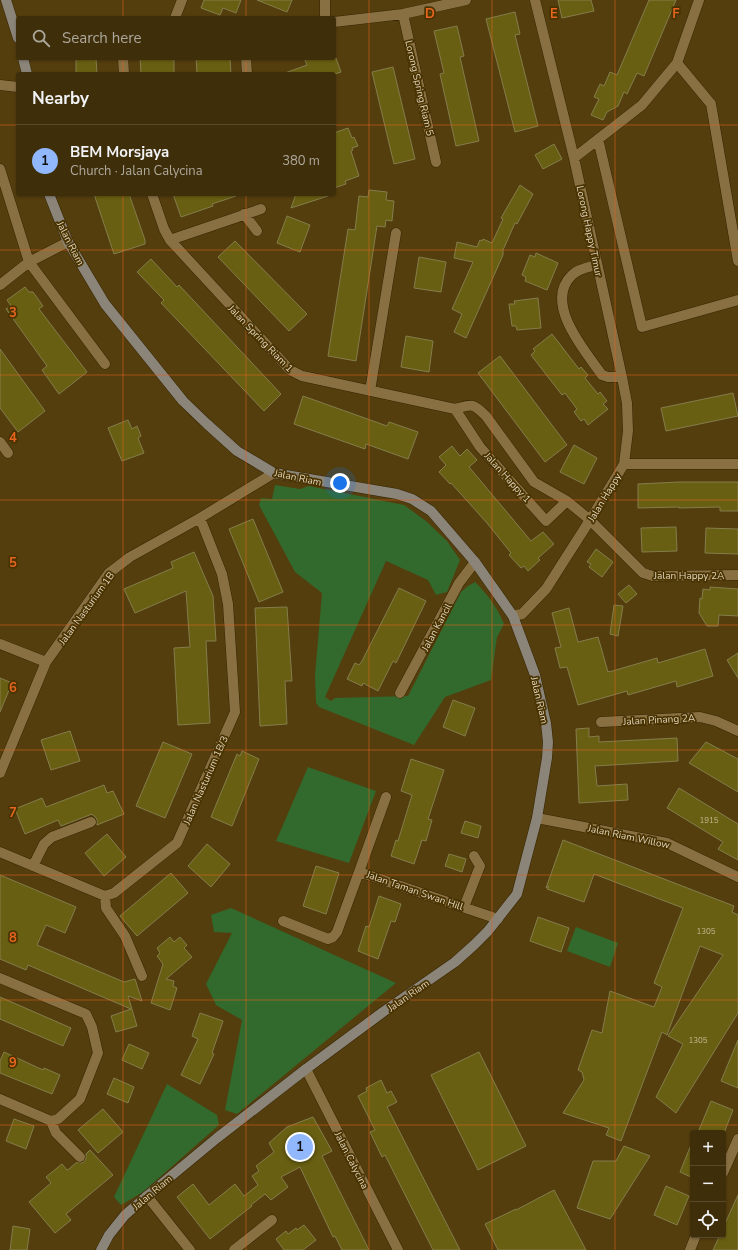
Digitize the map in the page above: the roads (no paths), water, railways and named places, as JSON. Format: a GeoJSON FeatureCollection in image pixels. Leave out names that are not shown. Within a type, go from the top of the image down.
{"type":"FeatureCollection","features":[{"type":"Feature","properties":{"kind":"main road"},"geometry":{"type":"LineString","coordinates":[[6,0],[16,25]]}},
{"type":"Feature","properties":{"kind":"main road"},"geometry":{"type":"LineString","coordinates":[[24,60],[26,72]]}},
{"type":"Feature","properties":{"kind":"main road","name":"Jalan Riam"},"geometry":{"type":"LineString","coordinates":[[50,196],[68,242],[105,304],[183,400],[237,451],[274,473],[397,494],[412,499],[431,511],[475,562],[513,616],[535,675],[546,723],[548,742],[547,758],[537,818],[517,894],[498,919],[474,945],[455,962],[383,1012],[216,1138],[125,1215],[109,1235],[102,1250]]}},
{"type":"Feature","properties":{"kind":"street"},"geometry":{"type":"LineString","coordinates":[[176,16],[182,0]]}},
{"type":"Feature","properties":{"kind":"street"},"geometry":{"type":"LineString","coordinates":[[325,0],[325,16]]}},
{"type":"Feature","properties":{"kind":"street"},"geometry":{"type":"LineString","coordinates":[[336,22],[403,14],[466,0]]}},
{"type":"Feature","properties":{"kind":"street","name":"Lorong Happy Timur"},"geometry":{"type":"LineString","coordinates":[[535,0],[574,158],[627,403],[628,431],[624,464]]}},
{"type":"Feature","properties":{"kind":"street"},"geometry":{"type":"LineString","coordinates":[[574,158],[642,105],[677,63],[699,0]]}},
{"type":"Feature","properties":{"kind":"street","name":"Lorong Spring Riam 5"},"geometry":{"type":"LineString","coordinates":[[403,14],[436,162]]}},
{"type":"Feature","properties":{"kind":"street"},"geometry":{"type":"LineString","coordinates":[[122,60],[124,72]]}},
{"type":"Feature","properties":{"kind":"street"},"geometry":{"type":"LineString","coordinates":[[246,60],[247,72]]}},
{"type":"Feature","properties":{"kind":"street"},"geometry":{"type":"LineString","coordinates":[[677,63],[711,104],[738,261]]}},
{"type":"Feature","properties":{"kind":"street"},"geometry":{"type":"LineString","coordinates":[[0,85],[16,87]]}},
{"type":"Feature","properties":{"kind":"street"},"geometry":{"type":"LineString","coordinates":[[598,139],[642,326],[738,300]]}},
{"type":"Feature","properties":{"kind":"street"},"geometry":{"type":"LineString","coordinates":[[0,169],[29,262],[105,364]]}},
{"type":"Feature","properties":{"kind":"street","name":"Jalan Spring Riam 1"},"geometry":{"type":"LineString","coordinates":[[153,196],[164,229],[170,240],[290,370],[302,376],[452,409]]}},
{"type":"Feature","properties":{"kind":"street"},"geometry":{"type":"LineString","coordinates":[[170,240],[261,208]]}},
{"type":"Feature","properties":{"kind":"street"},"geometry":{"type":"LineString","coordinates":[[244,214],[257,231]]}},
{"type":"Feature","properties":{"kind":"street"},"geometry":{"type":"LineString","coordinates":[[370,391],[396,233]]}},
{"type":"Feature","properties":{"kind":"street"},"geometry":{"type":"LineString","coordinates":[[0,285],[29,262],[68,242]]}},
{"type":"Feature","properties":{"kind":"street"},"geometry":{"type":"LineString","coordinates":[[597,265],[572,274],[566,284],[562,298],[565,316],[570,329],[602,375],[608,377],[622,377]]}},
{"type":"Feature","properties":{"kind":"street","name":"Jalan Happy 1"},"geometry":{"type":"LineString","coordinates":[[567,501],[546,521],[480,447],[452,409],[468,405],[477,407],[486,416],[534,482],[567,501],[590,520]]}},
{"type":"Feature","properties":{"kind":"street"},"geometry":{"type":"LineString","coordinates":[[0,442],[8,453]]}},
{"type":"Feature","properties":{"kind":"street","name":"Jalan Happy"},"geometry":{"type":"LineString","coordinates":[[513,616],[522,614],[546,589],[624,464],[738,464]]}},
{"type":"Feature","properties":{"kind":"street","name":"Jalan Nasturium 1B"},"geometry":{"type":"LineString","coordinates":[[0,773],[46,662],[109,573],[130,557],[200,518],[274,473]]}},
{"type":"Feature","properties":{"kind":"street","name":"Jalan Nasturium 1B/3"},"geometry":{"type":"LineString","coordinates":[[105,896],[114,893],[177,843],[235,712],[228,604],[222,574],[200,518]]}},
{"type":"Feature","properties":{"kind":"street","name":"Jalan Happy 2A"},"geometry":{"type":"LineString","coordinates":[[590,520],[643,573],[653,576],[738,575]]}},
{"type":"Feature","properties":{"kind":"street","name":"Jalan Kancil"},"geometry":{"type":"LineString","coordinates":[[400,693],[459,583],[475,562]]}},
{"type":"Feature","properties":{"kind":"street"},"geometry":{"type":"LineString","coordinates":[[0,644],[46,662]]}},
{"type":"Feature","properties":{"kind":"street","name":"Jalan Pinang 2A"},"geometry":{"type":"LineString","coordinates":[[601,722],[700,717],[716,721],[738,731]]}},
{"type":"Feature","properties":{"kind":"street"},"geometry":{"type":"LineString","coordinates":[[360,872],[386,797]]}},
{"type":"Feature","properties":{"kind":"street","name":"Jalan Riam Willow"},"geometry":{"type":"LineString","coordinates":[[537,818],[667,843],[738,877]]}},
{"type":"Feature","properties":{"kind":"street"},"geometry":{"type":"LineString","coordinates":[[33,866],[44,844],[52,837],[91,822]]}},
{"type":"Feature","properties":{"kind":"street"},"geometry":{"type":"LineString","coordinates":[[0,852],[105,896],[106,908],[125,936],[142,976]]}},
{"type":"Feature","properties":{"kind":"street"},"geometry":{"type":"LineString","coordinates":[[464,907],[480,866],[474,856]]}},
{"type":"Feature","properties":{"kind":"street","name":"Jalan Taman Swan Hill"},"geometry":{"type":"LineString","coordinates":[[283,921],[328,939],[333,936],[337,932],[360,872],[498,919]]}},
{"type":"Feature","properties":{"kind":"street"},"geometry":{"type":"LineString","coordinates":[[0,978],[86,1014],[92,1027],[98,1053],[80,1099],[58,1120],[51,1121],[0,1099]]}},
{"type":"Feature","properties":{"kind":"street","name":"Jalan Calycina"},"geometry":{"type":"LineString","coordinates":[[306,1069],[398,1250]]}},
{"type":"Feature","properties":{"kind":"street"},"geometry":{"type":"LineString","coordinates":[[51,1121],[56,1133],[80,1157]]}},
{"type":"Feature","properties":{"kind":"street"},"geometry":{"type":"LineString","coordinates":[[726,1166],[738,1139]]}},
{"type":"Feature","properties":{"kind":"street"},"geometry":{"type":"LineString","coordinates":[[147,1196],[190,1250]]}},
{"type":"Feature","properties":{"kind":"street"},"geometry":{"type":"LineString","coordinates":[[234,1250],[272,1220]]}},
{"type":"Feature","properties":{"kind":"street"},"geometry":{"type":"LineString","coordinates":[[690,1250],[695,1238]]}},
{"type":"Feature","properties":{"kind":"place","name":"BEM Morsjaya"},"geometry":{"type":"Point","coordinates":[300,1147]}}]}
